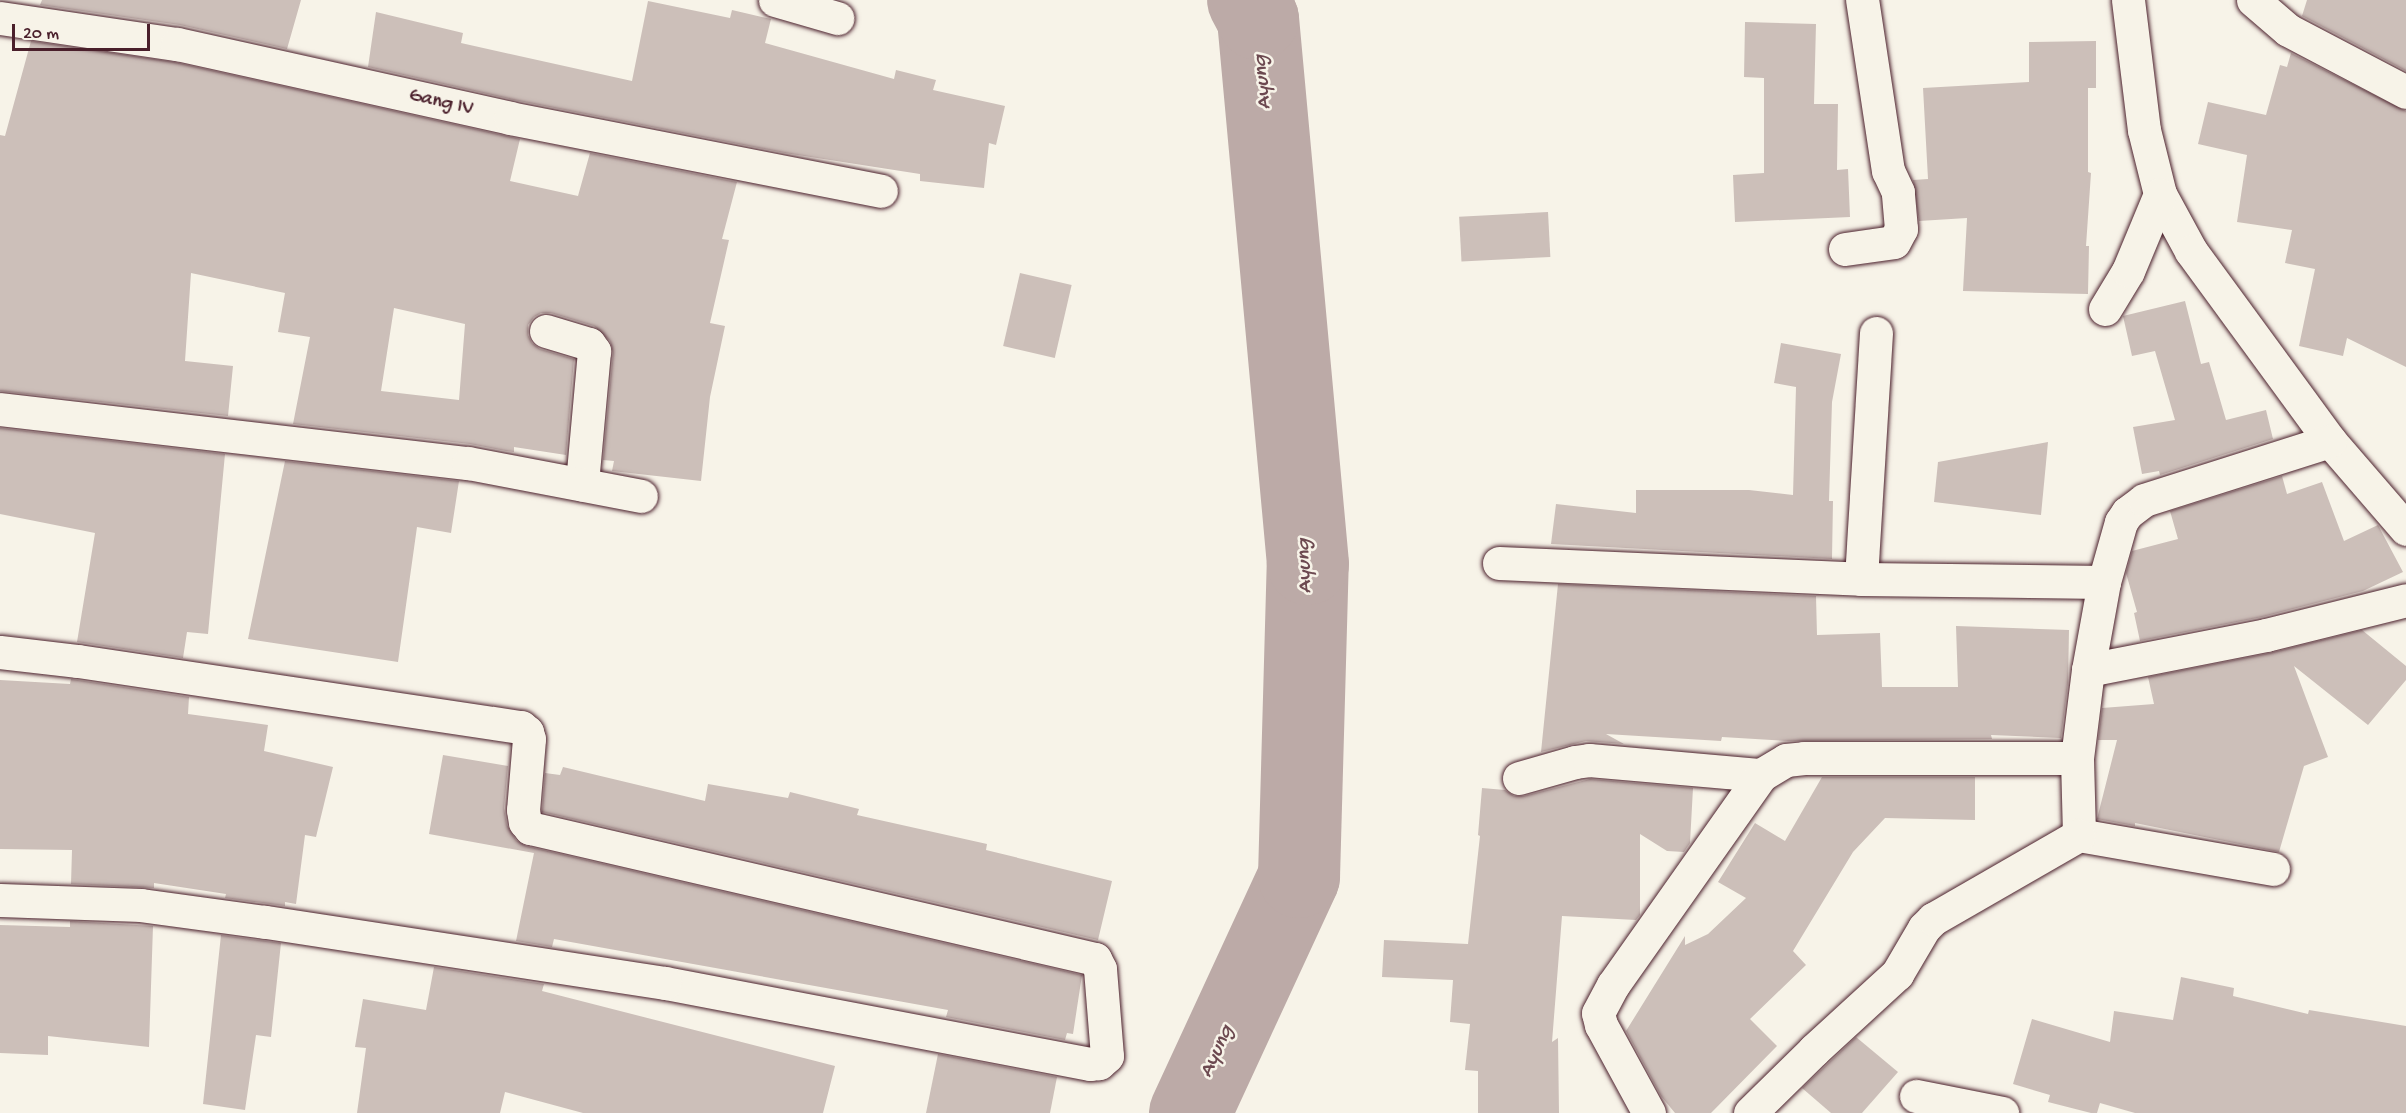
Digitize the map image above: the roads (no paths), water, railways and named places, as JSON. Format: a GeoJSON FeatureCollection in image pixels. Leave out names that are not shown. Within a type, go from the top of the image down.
{"type":"FeatureCollection","features":[{"type":"Feature","properties":{"kind":"street"},"geometry":{"type":"LineString","coordinates":[[775,0],[837,18]]}},
{"type":"Feature","properties":{"kind":"street"},"geometry":{"type":"LineString","coordinates":[[1845,249],[1894,242],[1901,229],[1898,192],[1888,171],[1861,0]]}},
{"type":"Feature","properties":{"kind":"street"},"geometry":{"type":"LineString","coordinates":[[2128,0],[2144,130],[2160,194],[2191,251],[2330,441],[2406,529]]}},
{"type":"Feature","properties":{"kind":"street"},"geometry":{"type":"LineString","coordinates":[[2253,0],[2288,30],[2406,92]]}},
{"type":"Feature","properties":{"kind":"street","name":"Gang IV"},"geometry":{"type":"LineString","coordinates":[[0,18],[177,44],[510,118],[881,191]]}},
{"type":"Feature","properties":{"kind":"street"},"geometry":{"type":"LineString","coordinates":[[2105,309],[2133,262],[2160,194]]}},
{"type":"Feature","properties":{"kind":"street"},"geometry":{"type":"LineString","coordinates":[[546,331],[589,344],[594,351],[582,484]]}},
{"type":"Feature","properties":{"kind":"street"},"geometry":{"type":"LineString","coordinates":[[1861,579],[1876,333]]}},
{"type":"Feature","properties":{"kind":"street"},"geometry":{"type":"LineString","coordinates":[[0,409],[468,463],[641,496]]}},
{"type":"Feature","properties":{"kind":"street"},"geometry":{"type":"LineString","coordinates":[[2079,835],[2077,758],[2088,670],[2104,582],[2121,522],[2137,504],[2330,441]]}},
{"type":"Feature","properties":{"kind":"street"},"geometry":{"type":"LineString","coordinates":[[1499,563],[1861,579],[2104,582]]}},
{"type":"Feature","properties":{"kind":"street"},"geometry":{"type":"LineString","coordinates":[[2088,670],[2266,635],[2406,600]]}},
{"type":"Feature","properties":{"kind":"street"},"geometry":{"type":"LineString","coordinates":[[0,652],[90,663],[521,727],[527,732],[529,739],[523,810],[525,822],[530,828],[1095,958],[1100,969],[1107,1056],[1099,1064],[1090,1064],[665,983],[265,922],[141,905],[0,900]]}},
{"type":"Feature","properties":{"kind":"street"},"geometry":{"type":"LineString","coordinates":[[1649,1113],[1601,1025],[1598,1013],[1613,985],[1761,775],[1786,760],[1804,758],[2077,758]]}},
{"type":"Feature","properties":{"kind":"street"},"geometry":{"type":"LineString","coordinates":[[1519,778],[1589,760],[1761,775]]}},
{"type":"Feature","properties":{"kind":"street"},"geometry":{"type":"LineString","coordinates":[[1750,1113],[1814,1050],[1897,974],[1924,928],[1933,919],[2079,835],[2273,869]]}},
{"type":"Feature","properties":{"kind":"street"},"geometry":{"type":"LineString","coordinates":[[1916,1096],[2002,1113]]}},
{"type":"Feature","properties":{"kind":"waterway","name":"Ayung"},"geometry":{"type":"LineString","coordinates":[[1190,1113],[1299,877],[1308,564],[1258,19],[1248,0]]}}]}
